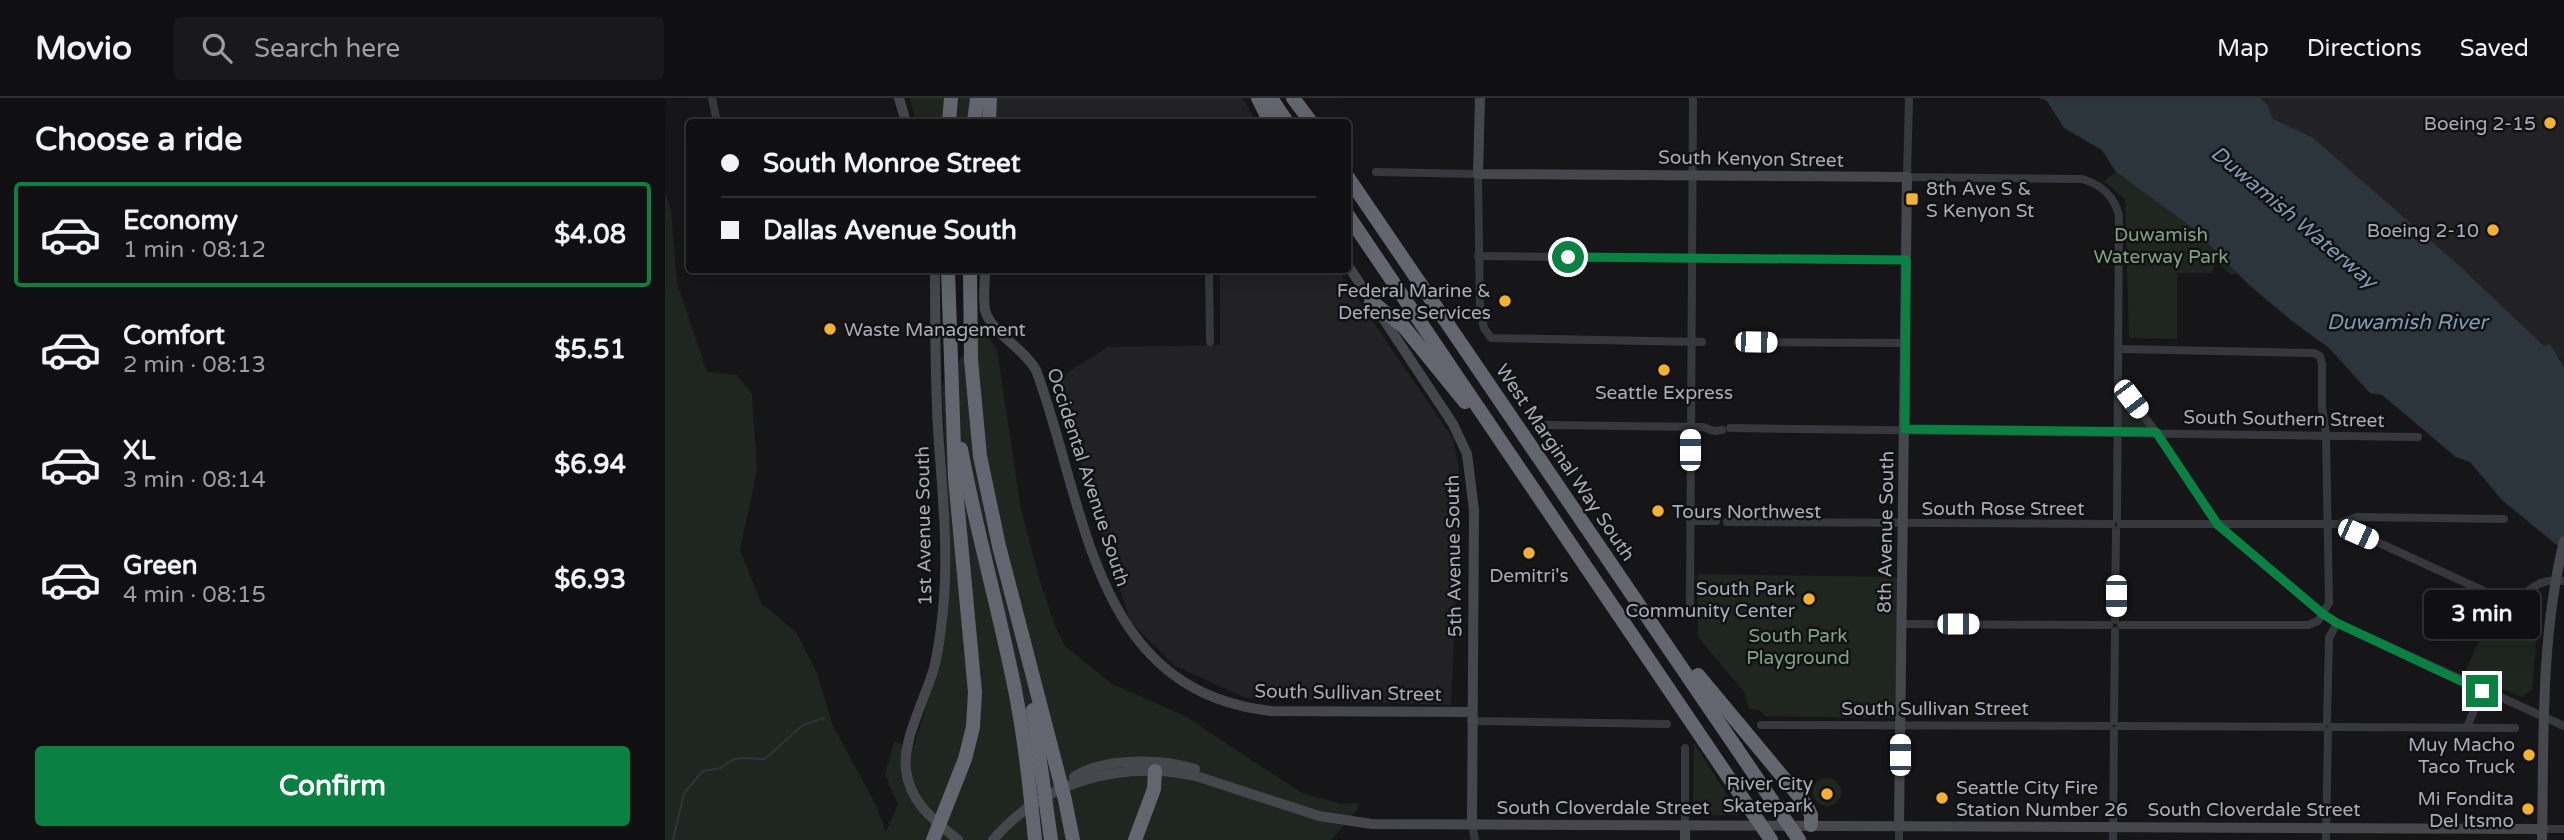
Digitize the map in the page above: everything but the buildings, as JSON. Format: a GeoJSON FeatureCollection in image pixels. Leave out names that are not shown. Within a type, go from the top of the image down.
{"type":"FeatureCollection","features":[{"type":"Feature","properties":{"kind":"highway"},"geometry":{"type":"LineString","coordinates":[[943,98],[943,119]]}},
{"type":"Feature","properties":{"kind":"highway"},"geometry":{"type":"LineString","coordinates":[[949,119],[951,98]]}},
{"type":"Feature","properties":{"kind":"highway"},"geometry":{"type":"LineString","coordinates":[[970,98],[972,119]]}},
{"type":"Feature","properties":{"kind":"highway"},"geometry":{"type":"LineString","coordinates":[[973,119],[977,98]]}},
{"type":"Feature","properties":{"kind":"highway"},"geometry":{"type":"LineString","coordinates":[[989,119],[991,98]]}},
{"type":"Feature","properties":{"kind":"highway"},"geometry":{"type":"LineString","coordinates":[[1258,98],[1268,119]]}},
{"type":"Feature","properties":{"kind":"highway"},"geometry":{"type":"LineString","coordinates":[[1271,98],[1285,119]]}},
{"type":"Feature","properties":{"kind":"highway"},"geometry":{"type":"LineString","coordinates":[[1293,98],[1309,119]]}},
{"type":"Feature","properties":{"kind":"highway","name":"West Marginal Way South"},"geometry":{"type":"LineString","coordinates":[[1351,182],[1798,838]]}},
{"type":"Feature","properties":{"kind":"highway"},"geometry":{"type":"LineString","coordinates":[[1351,220],[1770,839]]}},
{"type":"Feature","properties":{"kind":"highway"},"geometry":{"type":"LineString","coordinates":[[933,840],[965,760],[970,741],[975,692],[955,478],[948,273]]}},
{"type":"Feature","properties":{"kind":"highway"},"geometry":{"type":"LineString","coordinates":[[970,273],[971,360],[980,456],[999,545],[1064,793],[1073,840]]}},
{"type":"Feature","properties":{"kind":"highway"},"geometry":{"type":"LineString","coordinates":[[1371,301],[1404,327],[1549,511]]}},
{"type":"Feature","properties":{"kind":"highway"},"geometry":{"type":"LineString","coordinates":[[950,346],[959,441],[1015,691],[1027,761],[1035,840]]}},
{"type":"Feature","properties":{"kind":"highway"},"geometry":{"type":"LineString","coordinates":[[1647,614],[1807,806],[1811,825]]}},
{"type":"Feature","properties":{"kind":"highway"},"geometry":{"type":"LineString","coordinates":[[1023,639],[1051,840]]}},
{"type":"Feature","properties":{"kind":"highway"},"geometry":{"type":"LineString","coordinates":[[1135,840],[1154,789],[1155,771]]}},
{"type":"Feature","properties":{"kind":"highway"},"geometry":{"type":"LineString","coordinates":[[1064,793],[1083,840]]}},
{"type":"Feature","properties":{"kind":"street"},"geometry":{"type":"LineString","coordinates":[[712,98],[716,119]]}},
{"type":"Feature","properties":{"kind":"street"},"geometry":{"type":"LineString","coordinates":[[899,98],[905,119]]}},
{"type":"Feature","properties":{"kind":"street"},"geometry":{"type":"LineString","coordinates":[[1480,98],[1478,256],[1480,311],[1487,335],[1498,340],[1702,342]]}},
{"type":"Feature","properties":{"kind":"street"},"geometry":{"type":"LineString","coordinates":[[1690,605],[1693,98]]}},
{"type":"Feature","properties":{"kind":"street","name":"8th Avenue South"},"geometry":{"type":"LineString","coordinates":[[1899,840],[1909,98]]}},
{"type":"Feature","properties":{"kind":"street","name":"South Kenyon Street"},"geometry":{"type":"LineString","coordinates":[[1376,172],[2082,179],[2094,183],[2108,193],[2116,204],[2119,215],[2119,349]]}},
{"type":"Feature","properties":{"kind":"street"},"geometry":{"type":"LineString","coordinates":[[1478,256],[1906,260]]}},
{"type":"Feature","properties":{"kind":"street","name":"5th Avenue South"},"geometry":{"type":"LineString","coordinates":[[1351,270],[1453,424],[1467,454],[1474,510],[1471,717],[1472,824],[1475,840]]}},
{"type":"Feature","properties":{"kind":"street","name":"1st Avenue South"},"geometry":{"type":"LineString","coordinates":[[935,273],[935,366],[945,581],[940,639],[934,668],[911,737],[905,765],[918,804],[958,840]]}},
{"type":"Feature","properties":{"kind":"street","name":"Occidental Avenue South"},"geometry":{"type":"LineString","coordinates":[[985,273],[986,313],[994,326],[1020,349],[1036,370],[1088,536],[1114,607],[1130,632],[1161,665],[1186,684],[1226,702]]}},
{"type":"Feature","properties":{"kind":"street"},"geometry":{"type":"LineString","coordinates":[[1209,273],[1210,342]]}},
{"type":"Feature","properties":{"kind":"street"},"geometry":{"type":"LineString","coordinates":[[1737,342],[1905,343]]}},
{"type":"Feature","properties":{"kind":"street"},"geometry":{"type":"LineString","coordinates":[[1901,624],[2115,625],[2308,625],[2316,622],[2329,603],[2326,434],[2320,356],[2119,349],[2117,432],[2116,524],[2115,625],[2114,726],[2113,826],[2113,840]]}},
{"type":"Feature","properties":{"kind":"street"},"geometry":{"type":"LineString","coordinates":[[2119,383],[2156,432],[2218,525],[2323,614],[2482,691],[2564,726]]}},
{"type":"Feature","properties":{"kind":"street","name":"South Southern Street"},"geometry":{"type":"LineString","coordinates":[[1546,425],[2418,437]]}},
{"type":"Feature","properties":{"kind":"street"},"geometry":{"type":"LineString","coordinates":[[2338,524],[2357,517],[2504,519]]}},
{"type":"Feature","properties":{"kind":"street"},"geometry":{"type":"LineString","coordinates":[[1690,521],[1716,521]]}},
{"type":"Feature","properties":{"kind":"street","name":"South Rose Street"},"geometry":{"type":"LineString","coordinates":[[1727,522],[2338,524]]}},
{"type":"Feature","properties":{"kind":"street"},"geometry":{"type":"LineString","coordinates":[[2338,524],[2500,598],[2517,599],[2540,582],[2564,581]]}},
{"type":"Feature","properties":{"kind":"street"},"geometry":{"type":"LineString","coordinates":[[2542,834],[2549,620],[2564,541]]}},
{"type":"Feature","properties":{"kind":"street"},"geometry":{"type":"LineString","coordinates":[[2326,840],[2329,638],[2337,623]]}},
{"type":"Feature","properties":{"kind":"street"},"geometry":{"type":"LineString","coordinates":[[2467,727],[2482,691]]}},
{"type":"Feature","properties":{"kind":"street","name":"South Sullivan Street"},"geometry":{"type":"LineString","coordinates":[[1226,702],[1271,711],[1667,724]]}},
{"type":"Feature","properties":{"kind":"street","name":"South Sullivan Street"},"geometry":{"type":"LineString","coordinates":[[1761,725],[2515,728]]}},
{"type":"Feature","properties":{"kind":"street"},"geometry":{"type":"LineString","coordinates":[[1685,748],[1685,840]]}},
{"type":"Feature","properties":{"kind":"street","name":"South Cloverdale Street"},"geometry":{"type":"LineString","coordinates":[[1064,793],[1077,775],[1094,768],[1144,762],[1181,765],[1261,792],[1274,802]]}},
{"type":"Feature","properties":{"kind":"street","name":"South Cloverdale Street"},"geometry":{"type":"LineString","coordinates":[[993,840],[1042,797],[1064,793],[1075,781],[1116,772],[1155,771],[1195,776],[1319,816],[1356,822],[2326,827],[2542,834],[2564,829]]}},
{"type":"Feature","properties":{"kind":"shaded area"},"geometry":{"type":"Polygon","coordinates":[[[1003,98],[1243,98],[1254,119],[1003,119],[1003,98]]]}},
{"type":"Feature","properties":{"kind":"shaded area","name":"Boeing 2-10"},"geometry":{"type":"Polygon","coordinates":[[[2260,98],[2564,98],[2564,367],[2560,358],[2544,347],[2454,261],[2312,137],[2273,119],[2267,104],[2260,98]]]}},
{"type":"Feature","properties":{"kind":"shaded area"},"geometry":{"type":"Polygon","coordinates":[[[1220,273],[1340,273],[1453,439],[1461,481],[1451,705],[1246,698],[1175,666],[1130,621],[1055,380],[1108,347],[1220,345],[1220,273]]]}},
{"type":"Feature","properties":{"kind":"green space"},"geometry":{"type":"Polygon","coordinates":[[[910,98],[1003,98],[1003,119],[915,119],[910,98]]]}},
{"type":"Feature","properties":{"kind":"green space","name":"Duwamish Waterway Park"},"geometry":{"type":"Polygon","coordinates":[[[2116,172],[2194,229],[2239,274],[2230,274],[2216,261],[2212,273],[2177,273],[2177,339],[2129,338],[2125,199],[2104,181],[2116,172]]]}},
{"type":"Feature","properties":{"kind":"green space"},"geometry":{"type":"Polygon","coordinates":[[[665,193],[671,209],[677,283],[707,372],[737,375],[752,394],[757,470],[740,550],[761,603],[796,632],[817,673],[833,726],[875,803],[886,832],[898,804],[885,774],[894,742],[914,746],[938,668],[950,545],[942,386],[982,327],[997,350],[1021,509],[1039,578],[1055,626],[1065,646],[1112,684],[1185,716],[1302,793],[1341,804],[1359,803],[1358,809],[1331,840],[665,840],[665,193]]]}},
{"type":"Feature","properties":{"kind":"green space"},"geometry":{"type":"Polygon","coordinates":[[[2119,388],[2156,432],[2117,432],[2119,388]]]}},
{"type":"Feature","properties":{"kind":"green space","name":"South Park Playground"},"geometry":{"type":"Polygon","coordinates":[[[1699,574],[1898,577],[1896,718],[1765,716],[1759,710],[1749,709],[1745,693],[1698,637],[1699,574]]]}},
{"type":"Feature","properties":{"kind":"green space"},"geometry":{"type":"Polygon","coordinates":[[[2540,597],[2532,690],[2522,697],[2471,675],[2466,670],[2494,607],[2518,607],[2540,597]]]}},
{"type":"Feature","properties":{"kind":"green space"},"geometry":{"type":"Polygon","coordinates":[[[1694,743],[1740,815],[1693,815],[1694,743]]]}},
{"type":"Feature","properties":{"kind":"green space","name":"River City Skatepark"},"geometry":{"type":"Polygon","coordinates":[[[1827,778],[1837,782],[1841,792],[1837,802],[1827,806],[1817,802],[1813,792],[1817,782],[1827,778]]]}},
{"type":"Feature","properties":{"kind":"water","name":"Duwamish River"},"geometry":{"type":"Polygon","coordinates":[[[2040,98],[2260,98],[2267,104],[2273,119],[2312,137],[2454,261],[2544,346],[2550,344],[2564,367],[2564,551],[2502,500],[2470,462],[2456,457],[2382,395],[2370,393],[2329,348],[2249,285],[2194,229],[2116,172],[2102,150],[2064,128],[2047,101],[2040,98]]]}},
{"type":"Feature","properties":{"kind":"waterway"},"geometry":{"type":"LineString","coordinates":[[673,840],[684,793],[703,771],[721,768],[732,760],[742,758],[765,759],[803,725],[824,718]]}},
{"type":"Feature","properties":{"kind":"place","name":"Boeing 2-15"},"geometry":{"type":"Point","coordinates":[2550,123]}},
{"type":"Feature","properties":{"kind":"place","name":"8th Ave S & S Kenyon St"},"geometry":{"type":"Point","coordinates":[1912,199]}},
{"type":"Feature","properties":{"kind":"place","name":"Boeing 2-10"},"geometry":{"type":"Point","coordinates":[2493,230]}},
{"type":"Feature","properties":{"kind":"place","name":"Federal Marine & Defense Services"},"geometry":{"type":"Point","coordinates":[1505,301]}},
{"type":"Feature","properties":{"kind":"place","name":"Waste Management"},"geometry":{"type":"Point","coordinates":[830,329]}},
{"type":"Feature","properties":{"kind":"place","name":"Seattle Express"},"geometry":{"type":"Point","coordinates":[1664,370]}},
{"type":"Feature","properties":{"kind":"place","name":"Tours Northwest"},"geometry":{"type":"Point","coordinates":[1658,511]}},
{"type":"Feature","properties":{"kind":"place","name":"Demitri's"},"geometry":{"type":"Point","coordinates":[1529,553]}},
{"type":"Feature","properties":{"kind":"place","name":"South Park Community Center"},"geometry":{"type":"Point","coordinates":[1809,599]}},
{"type":"Feature","properties":{"kind":"place","name":"Muy Macho Taco Truck"},"geometry":{"type":"Point","coordinates":[2529,755]}},
{"type":"Feature","properties":{"kind":"place","name":"River City Skatepark"},"geometry":{"type":"Point","coordinates":[1827,794]}},
{"type":"Feature","properties":{"kind":"place","name":"Seattle City Fire Station Number 26"},"geometry":{"type":"Point","coordinates":[1942,798]}},
{"type":"Feature","properties":{"kind":"place","name":"Mi Fondita Del Itsmo"},"geometry":{"type":"Point","coordinates":[2528,809]}},
{"type":"Feature","properties":{"kind":"route"},"geometry":{"type":"LineString","coordinates":[[1568,257],[1906,260],[1905,429],[2156,432],[2218,525],[2323,614],[2482,691]]}},
{"type":"Feature","properties":{"kind":"water label","name":"Duwamish Waterway"},"geometry":{"type":"Point","coordinates":[2294,217]}}]}
